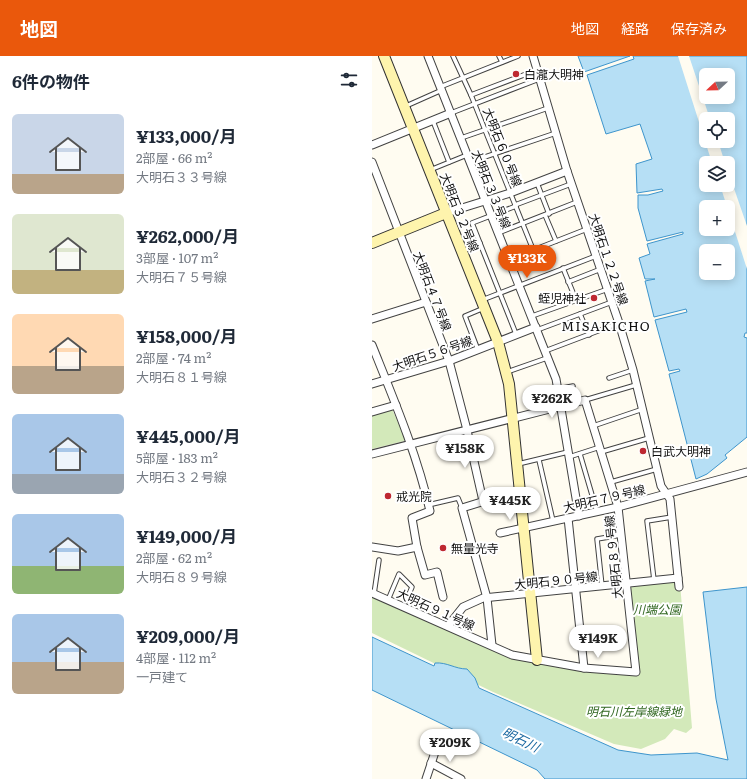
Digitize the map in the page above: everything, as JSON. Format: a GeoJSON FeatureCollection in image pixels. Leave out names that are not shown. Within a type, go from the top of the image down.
{"type":"FeatureCollection","features":[{"type":"Feature","properties":{"kind":"street","name":"大明石３２号線"},"geometry":{"type":"LineString","coordinates":[[384,56],[414,128],[446,213],[498,342],[507,372],[518,464],[537,660]]}},
{"type":"Feature","properties":{"kind":"street","name":"大明石３３号線"},"geometry":{"type":"LineString","coordinates":[[428,56],[532,316],[558,389],[579,516]]}},
{"type":"Feature","properties":{"kind":"street","name":"大明石１２２号線"},"geometry":{"type":"LineString","coordinates":[[533,56],[567,172],[608,289],[633,370],[661,486],[665,494],[670,499],[679,587]]}},
{"type":"Feature","properties":{"kind":"street"},"geometry":{"type":"LineString","coordinates":[[372,145],[451,114]]}},
{"type":"Feature","properties":{"kind":"street","name":"大明石４７号線"},"geometry":{"type":"LineString","coordinates":[[372,162],[449,361],[483,501]]}},
{"type":"Feature","properties":{"kind":"street"},"geometry":{"type":"LineString","coordinates":[[372,243],[446,213],[510,193],[567,172]]}},
{"type":"Feature","properties":{"kind":"street"},"geometry":{"type":"LineString","coordinates":[[372,319],[426,302]]}},
{"type":"Feature","properties":{"kind":"street","name":"大明石５６号線"},"geometry":{"type":"LineString","coordinates":[[372,384],[449,361],[516,334],[536,328]]}},
{"type":"Feature","properties":{"kind":"street"},"geometry":{"type":"LineString","coordinates":[[372,345],[411,445],[430,511],[412,518],[417,547],[425,575],[437,572],[443,597]]}},
{"type":"Feature","properties":{"kind":"street"},"geometry":{"type":"LineString","coordinates":[[372,454],[513,420],[585,400]]}},
{"type":"Feature","properties":{"kind":"street","name":"大明石８９号線"},"geometry":{"type":"LineString","coordinates":[[492,645],[512,655],[537,660],[584,668],[636,672],[618,507],[585,400]]}},
{"type":"Feature","properties":{"kind":"street"},"geometry":{"type":"LineString","coordinates":[[372,412],[396,405]]}},
{"type":"Feature","properties":{"kind":"street","name":"大明石７９号線"},"geometry":{"type":"LineString","coordinates":[[500,533],[618,507],[747,472]]}},
{"type":"Feature","properties":{"kind":"street"},"geometry":{"type":"LineString","coordinates":[[492,645],[487,598],[462,508],[520,490]]}},
{"type":"Feature","properties":{"kind":"street"},"geometry":{"type":"LineString","coordinates":[[568,518],[584,668]]}},
{"type":"Feature","properties":{"kind":"street"},"geometry":{"type":"LineString","coordinates":[[372,547],[398,551],[417,547]]}},
{"type":"Feature","properties":{"kind":"street","name":"大明石９０号線"},"geometry":{"type":"LineString","coordinates":[[448,626],[463,607],[483,598],[678,578]]}},
{"type":"Feature","properties":{"kind":"street","name":"大明石９１号線"},"geometry":{"type":"LineString","coordinates":[[373,593],[492,645]]}},
{"type":"Feature","properties":{"kind":"street"},"geometry":{"type":"LineString","coordinates":[[426,779],[440,737]]}},
{"type":"Feature","properties":{"kind":"street"},"geometry":{"type":"LineString","coordinates":[[431,764],[457,778]]}},
{"type":"Feature","properties":{"kind":"lane","name":"大明石６０号線"},"geometry":{"type":"LineString","coordinates":[[453,56],[464,78],[532,247]]}},
{"type":"Feature","properties":{"kind":"lane"},"geometry":{"type":"LineString","coordinates":[[499,56],[502,62]]}},
{"type":"Feature","properties":{"kind":"lane"},"geometry":{"type":"LineString","coordinates":[[405,106],[464,78],[518,56]]}},
{"type":"Feature","properties":{"kind":"lane"},"geometry":{"type":"LineString","coordinates":[[471,95],[537,70]]}},
{"type":"Feature","properties":{"kind":"lane"},"geometry":{"type":"LineString","coordinates":[[451,114],[539,79]]}},
{"type":"Feature","properties":{"kind":"lane"},"geometry":{"type":"LineString","coordinates":[[460,138],[548,108]]}},
{"type":"Feature","properties":{"kind":"lane"},"geometry":{"type":"LineString","coordinates":[[433,120],[449,162]]}},
{"type":"Feature","properties":{"kind":"lane"},"geometry":{"type":"LineString","coordinates":[[430,170],[449,162],[494,153],[556,133]]}},
{"type":"Feature","properties":{"kind":"lane"},"geometry":{"type":"LineString","coordinates":[[537,183],[556,241]]}},
{"type":"Feature","properties":{"kind":"lane"},"geometry":{"type":"LineString","coordinates":[[516,334],[472,223],[571,184]]}},
{"type":"Feature","properties":{"kind":"lane"},"geometry":{"type":"LineString","coordinates":[[498,233],[577,202]]}},
{"type":"Feature","properties":{"kind":"lane"},"geometry":{"type":"LineString","coordinates":[[508,257],[532,247],[536,250],[587,229]]}},
{"type":"Feature","properties":{"kind":"lane"},"geometry":{"type":"LineString","coordinates":[[462,251],[480,243]]}},
{"type":"Feature","properties":{"kind":"lane"},"geometry":{"type":"LineString","coordinates":[[478,350],[465,316],[500,293],[596,256]]}},
{"type":"Feature","properties":{"kind":"lane"},"geometry":{"type":"LineString","coordinates":[[563,268],[576,300]]}},
{"type":"Feature","properties":{"kind":"lane"},"geometry":{"type":"LineString","coordinates":[[568,282],[601,269]]}},
{"type":"Feature","properties":{"kind":"lane"},"geometry":{"type":"LineString","coordinates":[[532,316],[608,289]]}},
{"type":"Feature","properties":{"kind":"lane"},"geometry":{"type":"LineString","coordinates":[[536,328],[612,302]]}},
{"type":"Feature","properties":{"kind":"lane"},"geometry":{"type":"LineString","coordinates":[[580,314],[589,335]]}},
{"type":"Feature","properties":{"kind":"lane"},"geometry":{"type":"LineString","coordinates":[[507,372],[619,323]]}},
{"type":"Feature","properties":{"kind":"lane"},"geometry":{"type":"LineString","coordinates":[[608,378],[633,370]]}},
{"type":"Feature","properties":{"kind":"lane"},"geometry":{"type":"LineString","coordinates":[[585,400],[637,385]]}},
{"type":"Feature","properties":{"kind":"lane"},"geometry":{"type":"LineString","coordinates":[[558,389],[573,386]]}},
{"type":"Feature","properties":{"kind":"lane"},"geometry":{"type":"LineString","coordinates":[[593,426],[642,410]]}},
{"type":"Feature","properties":{"kind":"lane"},"geometry":{"type":"LineString","coordinates":[[518,464],[569,454],[580,454],[601,450],[649,438]]}},
{"type":"Feature","properties":{"kind":"lane"},"geometry":{"type":"LineString","coordinates":[[580,454],[597,512]]}},
{"type":"Feature","properties":{"kind":"lane"},"geometry":{"type":"LineString","coordinates":[[539,460],[553,521]]}},
{"type":"Feature","properties":{"kind":"lane"},"geometry":{"type":"LineString","coordinates":[[611,482],[657,469]]}},
{"type":"Feature","properties":{"kind":"lane"},"geometry":{"type":"LineString","coordinates":[[428,505],[458,498],[462,508]]}},
{"type":"Feature","properties":{"kind":"lane"},"geometry":{"type":"LineString","coordinates":[[654,580],[647,521],[672,517]]}},
{"type":"Feature","properties":{"kind":"lane"},"geometry":{"type":"LineString","coordinates":[[602,586],[597,539],[621,535]]}},
{"type":"Feature","properties":{"kind":"lane"},"geometry":{"type":"LineString","coordinates":[[373,593],[379,560]]}},
{"type":"Feature","properties":{"kind":"lane"},"geometry":{"type":"LineString","coordinates":[[388,600],[398,574],[412,587],[406,602]]}},
{"type":"Feature","properties":{"kind":"green space"},"geometry":{"type":"Polygon","coordinates":[[[392,409],[405,438],[404,441],[372,449],[372,415],[392,409]]]}},
{"type":"Feature","properties":{"kind":"green space","name":"明石川左岸線緑地"},"geometry":{"type":"Polygon","coordinates":[[[667,582],[680,583],[692,728],[686,733],[674,729],[665,739],[641,749],[614,744],[493,692],[372,633],[372,595],[537,662],[585,672],[639,676],[630,591],[632,586],[667,582]]]}},
{"type":"Feature","properties":{"kind":"water"},"geometry":{"type":"Polygon","coordinates":[[[578,56],[630,56],[584,72],[578,56]]]}},
{"type":"Feature","properties":{"kind":"water"},"geometry":{"type":"Polygon","coordinates":[[[633,56],[747,56],[747,333],[745,333],[744,337],[747,338],[747,437],[725,455],[727,458],[707,474],[696,479],[669,374],[680,371],[679,369],[669,371],[655,320],[687,312],[686,309],[654,317],[645,281],[655,279],[645,279],[639,258],[650,254],[647,244],[683,234],[683,232],[647,241],[638,208],[638,195],[648,195],[663,191],[662,189],[637,193],[636,164],[652,159],[640,124],[606,134],[587,75],[634,59],[633,56]]]}},
{"type":"Feature","properties":{"kind":"water","name":"明石川"},"geometry":{"type":"Polygon","coordinates":[[[747,587],[747,779],[545,779],[537,770],[372,690],[372,637],[434,666],[435,663],[439,663],[467,669],[475,678],[479,688],[618,750],[651,755],[697,753],[728,760],[716,699],[703,592],[747,587]]]}},
{"type":"Feature","properties":{"kind":"pier"},"geometry":{"type":"Polygon","coordinates":[[[678,56],[689,56],[699,86],[699,104],[705,104],[708,112],[699,112],[699,122],[678,56]]]}},
{"type":"Feature","properties":{"kind":"pier"},"geometry":{"type":"Polygon","coordinates":[[[707,148],[720,148],[723,156],[710,156],[707,148]]]}},
{"type":"Feature","properties":{"kind":"pier"},"geometry":{"type":"Polygon","coordinates":[[[735,191],[747,226],[747,269],[735,232],[735,200],[725,200],[722,192],[735,191]]]}},
{"type":"Feature","properties":{"kind":"place","name":"白瀧大明神"},"geometry":{"type":"Point","coordinates":[516,74]}},
{"type":"Feature","properties":{"kind":"place","name":"蛭児神社"},"geometry":{"type":"Point","coordinates":[594,298]}},
{"type":"Feature","properties":{"kind":"place","name":"白武大明神"},"geometry":{"type":"Point","coordinates":[643,451]}},
{"type":"Feature","properties":{"kind":"place","name":"戒光院"},"geometry":{"type":"Point","coordinates":[388,496]}},
{"type":"Feature","properties":{"kind":"place","name":"無量光寺"},"geometry":{"type":"Point","coordinates":[443,548]}},
{"type":"Feature","properties":{"kind":"district","name":"MISAKICHO"},"geometry":{"type":"Point","coordinates":[606,325]}},
{"type":"Feature","properties":{"kind":"park label","name":"川端公園"},"geometry":{"type":"Point","coordinates":[657,609]}}]}
